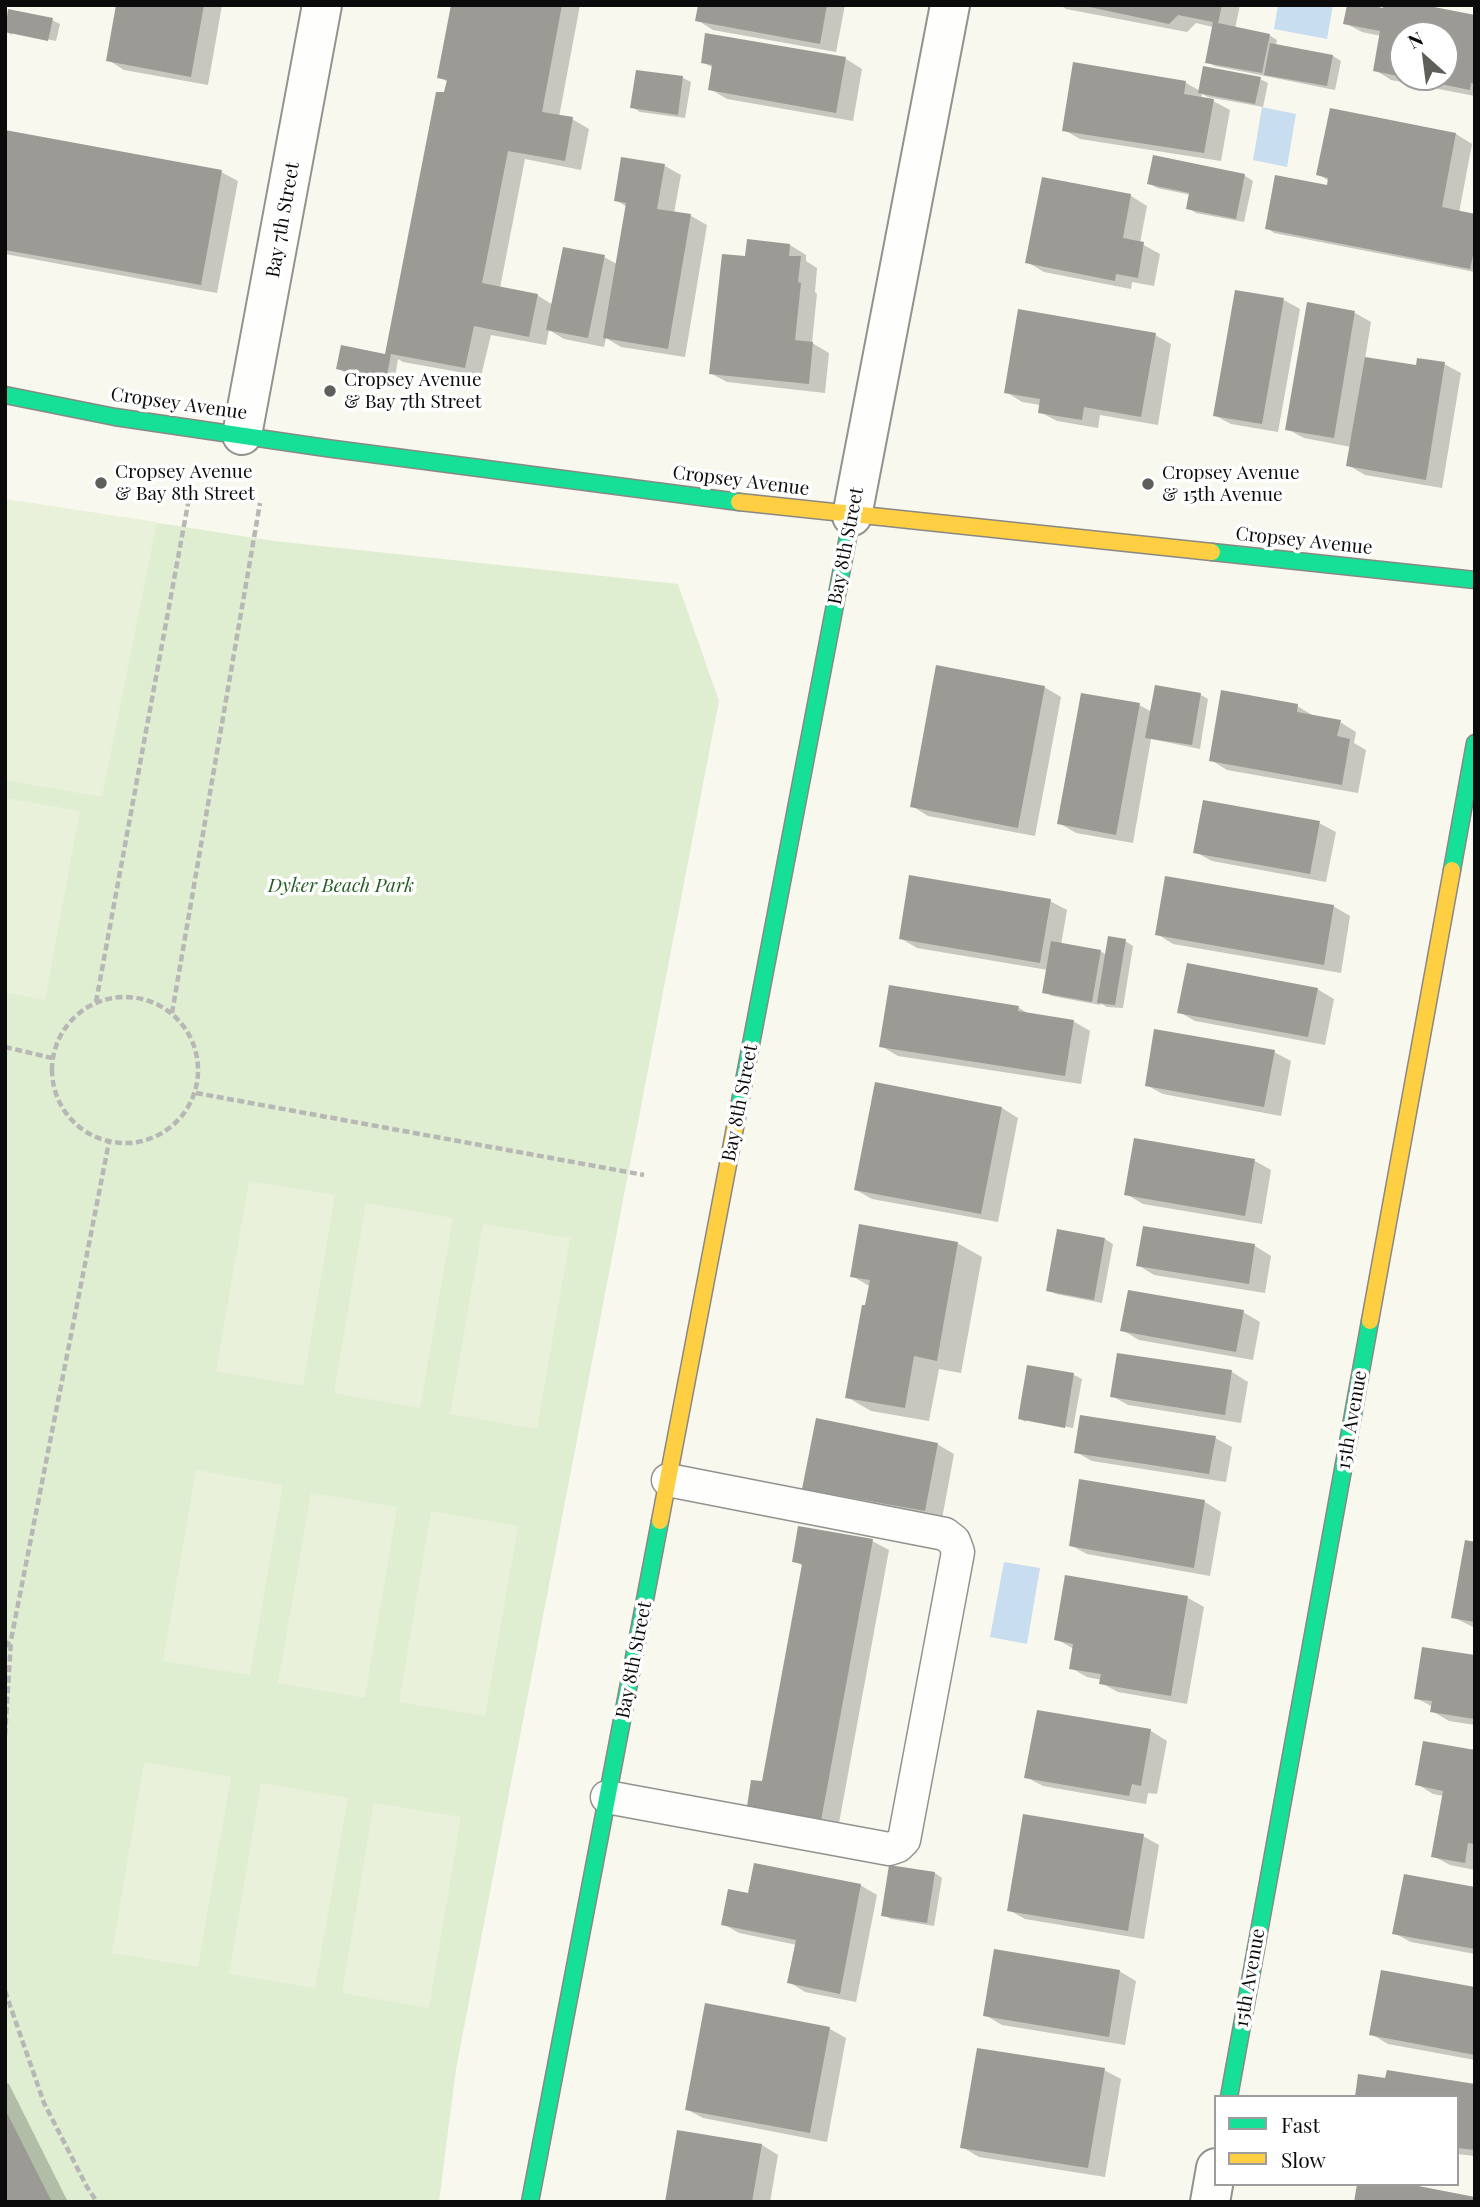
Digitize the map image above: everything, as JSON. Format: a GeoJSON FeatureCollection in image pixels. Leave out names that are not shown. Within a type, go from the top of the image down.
{"type":"FeatureCollection","features":[{"type":"Feature","properties":{"kind":"main road","name":"Cropsey Avenue"},"geometry":{"type":"LineString","coordinates":[[5,395],[115,417],[326,448],[852,516],[1475,580]]}},
{"type":"Feature","properties":{"kind":"main road","name":"Bay 8th Street"},"geometry":{"type":"LineString","coordinates":[[530,2202],[852,516]]}},
{"type":"Feature","properties":{"kind":"main road","name":"15th Avenue"},"geometry":{"type":"LineString","coordinates":[[1229,2095],[1475,743]]}},
{"type":"Feature","properties":{"kind":"street","name":"Bay 7th Street"},"geometry":{"type":"LineString","coordinates":[[242,435],[322,5]]}},
{"type":"Feature","properties":{"kind":"street","name":"Bay 8th Street"},"geometry":{"type":"LineString","coordinates":[[852,516],[950,5]]}},
{"type":"Feature","properties":{"kind":"street"},"geometry":{"type":"LineString","coordinates":[[1210,2202],[1214,2179]]}},
{"type":"Feature","properties":{"kind":"lane"},"geometry":{"type":"LineString","coordinates":[[607,1797],[889,1849],[904,1840],[958,1552],[954,1541],[945,1534],[668,1480]]}},
{"type":"Feature","properties":{"kind":"path"},"geometry":{"type":"LineString","coordinates":[[96,1002],[190,493]]}},
{"type":"Feature","properties":{"kind":"path"},"geometry":{"type":"LineString","coordinates":[[172,1013],[260,503]]}},
{"type":"Feature","properties":{"kind":"path"},"geometry":{"type":"LineString","coordinates":[[119,997],[143,998],[166,1008],[184,1024],[195,1046],[199,1069],[196,1093],[186,1113],[170,1128],[152,1139],[109,1143],[88,1134],[71,1120],[58,1101],[52,1080],[52,1058],[61,1035],[76,1016],[96,1002],[119,997]]}},
{"type":"Feature","properties":{"kind":"path"},"geometry":{"type":"LineString","coordinates":[[5,1047],[52,1058]]}},
{"type":"Feature","properties":{"kind":"path"},"geometry":{"type":"LineString","coordinates":[[196,1093],[644,1175]]}},
{"type":"Feature","properties":{"kind":"path"},"geometry":{"type":"LineString","coordinates":[[5,1735],[11,1640],[109,1143]]}},
{"type":"Feature","properties":{"kind":"path"},"geometry":{"type":"LineString","coordinates":[[5,1647],[11,1640]]}},
{"type":"Feature","properties":{"kind":"path"},"geometry":{"type":"LineString","coordinates":[[5,1991],[44,2103],[97,2202]]}},
{"type":"Feature","properties":{"kind":"green space","name":"Dyker Beach Park"},"geometry":{"type":"Polygon","coordinates":[[[5,499],[274,541],[678,584],[719,701],[456,2069],[439,2202],[5,2202],[5,499]]]}},
{"type":"Feature","properties":{"kind":"green space"},"geometry":{"type":"Polygon","coordinates":[[[5,499],[157,522],[102,797],[5,780],[5,499]]]}},
{"type":"Feature","properties":{"kind":"green space"},"geometry":{"type":"Polygon","coordinates":[[[5,798],[80,811],[45,1000],[5,992],[5,798]]]}},
{"type":"Feature","properties":{"kind":"green space"},"geometry":{"type":"Polygon","coordinates":[[[249,1181],[335,1195],[303,1386],[216,1371],[249,1181]]]}},
{"type":"Feature","properties":{"kind":"green space"},"geometry":{"type":"Polygon","coordinates":[[[366,1203],[453,1218],[420,1408],[334,1393],[366,1203]]]}},
{"type":"Feature","properties":{"kind":"green space"},"geometry":{"type":"Polygon","coordinates":[[[483,1224],[570,1238],[537,1429],[450,1414],[483,1224]]]}},
{"type":"Feature","properties":{"kind":"green space"},"geometry":{"type":"Polygon","coordinates":[[[196,1470],[283,1485],[250,1675],[163,1661],[196,1470]]]}},
{"type":"Feature","properties":{"kind":"green space"},"geometry":{"type":"Polygon","coordinates":[[[311,1493],[397,1507],[365,1698],[278,1683],[311,1493]]]}},
{"type":"Feature","properties":{"kind":"green space"},"geometry":{"type":"Polygon","coordinates":[[[431,1511],[518,1526],[485,1716],[399,1702],[431,1511]]]}},
{"type":"Feature","properties":{"kind":"green space"},"geometry":{"type":"Polygon","coordinates":[[[144,1762],[231,1777],[198,1967],[112,1953],[144,1762]]]}},
{"type":"Feature","properties":{"kind":"green space"},"geometry":{"type":"Polygon","coordinates":[[[261,1783],[348,1798],[315,1988],[229,1974],[261,1783]]]}},
{"type":"Feature","properties":{"kind":"green space"},"geometry":{"type":"Polygon","coordinates":[[[374,1803],[461,1817],[429,2008],[342,1993],[374,1803]]]}},
{"type":"Feature","properties":{"kind":"water"},"geometry":{"type":"Polygon","coordinates":[[[1278,5],[1333,5],[1327,39],[1274,29],[1278,5]]]}},
{"type":"Feature","properties":{"kind":"water"},"geometry":{"type":"Polygon","coordinates":[[[1262,107],[1296,114],[1287,167],[1253,160],[1262,107]]]}},
{"type":"Feature","properties":{"kind":"water"},"geometry":{"type":"Polygon","coordinates":[[[1004,1562],[1040,1568],[1027,1644],[990,1637],[1004,1562]]]}},
{"type":"Feature","properties":{"kind":"building"},"geometry":{"type":"Polygon","coordinates":[[[116,5],[204,5],[191,77],[106,61],[116,5]]]}},
{"type":"Feature","properties":{"kind":"building"},"geometry":{"type":"Polygon","coordinates":[[[451,5],[562,5],[542,112],[573,117],[565,161],[508,151],[482,283],[538,294],[529,337],[474,326],[465,368],[391,354],[386,380],[336,369],[341,345],[385,354],[436,92],[444,92],[447,80],[437,78],[451,5]]]}},
{"type":"Feature","properties":{"kind":"building"},"geometry":{"type":"Polygon","coordinates":[[[698,5],[827,5],[820,44],[695,21],[698,5]]]}},
{"type":"Feature","properties":{"kind":"building"},"geometry":{"type":"Polygon","coordinates":[[[1080,5],[1222,5],[1218,23],[1270,34],[1262,73],[1205,63],[1213,22],[1178,15],[1169,24],[1080,5]]]}},
{"type":"Feature","properties":{"kind":"building"},"geometry":{"type":"Polygon","coordinates":[[[1347,5],[1383,8],[1383,5],[1424,5],[1475,15],[1475,84],[1471,83],[1470,90],[1459,88],[1459,21],[1389,21],[1389,74],[1373,71],[1380,31],[1343,24],[1347,5]]]}},
{"type":"Feature","properties":{"kind":"building"},"geometry":{"type":"Polygon","coordinates":[[[8,9],[53,18],[48,41],[5,32],[8,9]]]}},
{"type":"Feature","properties":{"kind":"building"},"geometry":{"type":"Polygon","coordinates":[[[705,33],[846,57],[836,113],[708,90],[712,65],[701,63],[705,33]]]}},
{"type":"Feature","properties":{"kind":"building"},"geometry":{"type":"Polygon","coordinates":[[[1270,43],[1333,55],[1327,86],[1264,75],[1270,43]]]}},
{"type":"Feature","properties":{"kind":"building"},"geometry":{"type":"Polygon","coordinates":[[[1073,62],[1186,81],[1184,94],[1214,99],[1204,153],[1062,131],[1073,62]]]}},
{"type":"Feature","properties":{"kind":"building"},"geometry":{"type":"Polygon","coordinates":[[[1203,66],[1261,77],[1255,104],[1198,93],[1203,66]]]}},
{"type":"Feature","properties":{"kind":"building"},"geometry":{"type":"Polygon","coordinates":[[[636,70],[683,76],[678,115],[630,108],[636,70]]]}},
{"type":"Feature","properties":{"kind":"building"},"geometry":{"type":"Polygon","coordinates":[[[1330,108],[1456,133],[1442,207],[1475,214],[1475,246],[1470,269],[1265,229],[1275,175],[1327,185],[1328,178],[1316,175],[1330,108]]]}},
{"type":"Feature","properties":{"kind":"building"},"geometry":{"type":"Polygon","coordinates":[[[5,130],[222,170],[201,285],[5,250],[5,130]]]}},
{"type":"Feature","properties":{"kind":"building"},"geometry":{"type":"Polygon","coordinates":[[[1153,155],[1245,174],[1236,219],[1186,209],[1189,193],[1147,184],[1153,155]]]}},
{"type":"Feature","properties":{"kind":"building"},"geometry":{"type":"Polygon","coordinates":[[[621,157],[665,164],[657,209],[691,214],[668,349],[603,338],[626,203],[614,201],[621,157]]]}},
{"type":"Feature","properties":{"kind":"building"},"geometry":{"type":"Polygon","coordinates":[[[1042,177],[1131,194],[1123,238],[1144,242],[1138,278],[1116,274],[1115,281],[1025,263],[1042,177]]]}},
{"type":"Feature","properties":{"kind":"building"},"geometry":{"type":"Polygon","coordinates":[[[747,239],[790,244],[789,256],[801,256],[795,340],[813,342],[809,384],[709,374],[722,254],[745,256],[747,239]]]}},
{"type":"Feature","properties":{"kind":"building"},"geometry":{"type":"Polygon","coordinates":[[[563,247],[605,255],[588,338],[546,330],[563,247]]]}},
{"type":"Feature","properties":{"kind":"building"},"geometry":{"type":"Polygon","coordinates":[[[1235,290],[1284,298],[1262,424],[1213,416],[1235,290]]]}},
{"type":"Feature","properties":{"kind":"building"},"geometry":{"type":"Polygon","coordinates":[[[1307,302],[1355,311],[1334,438],[1285,430],[1307,302]]]}},
{"type":"Feature","properties":{"kind":"building"},"geometry":{"type":"Polygon","coordinates":[[[1018,309],[1156,333],[1141,417],[1084,407],[1082,420],[1038,413],[1040,399],[1004,393],[1018,309]]]}},
{"type":"Feature","properties":{"kind":"building"},"geometry":{"type":"Polygon","coordinates":[[[1365,357],[1416,365],[1417,358],[1445,362],[1426,480],[1346,466],[1365,357]]]}},
{"type":"Feature","properties":{"kind":"building"},"geometry":{"type":"Polygon","coordinates":[[[936,665],[1045,686],[1018,828],[910,807],[936,665]]]}},
{"type":"Feature","properties":{"kind":"building"},"geometry":{"type":"Polygon","coordinates":[[[1155,685],[1201,693],[1192,745],[1145,738],[1155,685]]]}},
{"type":"Feature","properties":{"kind":"building"},"geometry":{"type":"Polygon","coordinates":[[[1221,690],[1298,704],[1297,712],[1341,720],[1337,736],[1350,739],[1342,785],[1209,761],[1221,690]]]}},
{"type":"Feature","properties":{"kind":"building"},"geometry":{"type":"Polygon","coordinates":[[[1081,693],[1140,703],[1116,835],[1057,824],[1081,693]]]}},
{"type":"Feature","properties":{"kind":"building"},"geometry":{"type":"Polygon","coordinates":[[[1203,800],[1320,821],[1310,874],[1193,853],[1203,800]]]}},
{"type":"Feature","properties":{"kind":"building"},"geometry":{"type":"Polygon","coordinates":[[[909,875],[1051,899],[1040,963],[899,939],[909,875]]]}},
{"type":"Feature","properties":{"kind":"building"},"geometry":{"type":"Polygon","coordinates":[[[1165,876],[1334,905],[1324,965],[1155,935],[1165,876]]]}},
{"type":"Feature","properties":{"kind":"building"},"geometry":{"type":"Polygon","coordinates":[[[1108,936],[1126,939],[1115,1005],[1097,1003],[1108,936]]]}},
{"type":"Feature","properties":{"kind":"building"},"geometry":{"type":"Polygon","coordinates":[[[1051,941],[1101,950],[1092,1002],[1042,993],[1051,941]]]}},
{"type":"Feature","properties":{"kind":"building"},"geometry":{"type":"Polygon","coordinates":[[[1187,963],[1318,988],[1308,1037],[1177,1013],[1187,963]]]}},
{"type":"Feature","properties":{"kind":"building"},"geometry":{"type":"Polygon","coordinates":[[[889,985],[1019,1006],[1018,1011],[1074,1020],[1065,1076],[879,1047],[889,985]]]}},
{"type":"Feature","properties":{"kind":"building"},"geometry":{"type":"Polygon","coordinates":[[[1154,1029],[1275,1050],[1264,1107],[1145,1086],[1154,1029]]]}},
{"type":"Feature","properties":{"kind":"building"},"geometry":{"type":"Polygon","coordinates":[[[875,1082],[1002,1107],[981,1214],[854,1190],[875,1082]]]}},
{"type":"Feature","properties":{"kind":"building"},"geometry":{"type":"Polygon","coordinates":[[[1134,1138],[1255,1159],[1245,1216],[1124,1195],[1134,1138]]]}},
{"type":"Feature","properties":{"kind":"building"},"geometry":{"type":"Polygon","coordinates":[[[859,1224],[958,1242],[937,1361],[914,1356],[905,1408],[845,1398],[862,1305],[865,1305],[870,1280],[850,1277],[859,1224]]]}},
{"type":"Feature","properties":{"kind":"building"},"geometry":{"type":"Polygon","coordinates":[[[1143,1226],[1255,1244],[1249,1284],[1136,1266],[1143,1226]]]}},
{"type":"Feature","properties":{"kind":"building"},"geometry":{"type":"Polygon","coordinates":[[[1057,1229],[1105,1238],[1094,1300],[1046,1291],[1057,1229]]]}},
{"type":"Feature","properties":{"kind":"building"},"geometry":{"type":"Polygon","coordinates":[[[1128,1290],[1244,1310],[1236,1352],[1120,1331],[1128,1290]]]}},
{"type":"Feature","properties":{"kind":"building"},"geometry":{"type":"Polygon","coordinates":[[[1117,1353],[1232,1370],[1225,1415],[1110,1397],[1117,1353]]]}},
{"type":"Feature","properties":{"kind":"building"},"geometry":{"type":"Polygon","coordinates":[[[1027,1365],[1074,1373],[1065,1428],[1018,1419],[1027,1365]]]}},
{"type":"Feature","properties":{"kind":"building"},"geometry":{"type":"Polygon","coordinates":[[[1080,1415],[1216,1436],[1209,1474],[1074,1453],[1080,1415]]]}},
{"type":"Feature","properties":{"kind":"building"},"geometry":{"type":"Polygon","coordinates":[[[816,1418],[938,1443],[925,1511],[802,1489],[816,1418]]]}},
{"type":"Feature","properties":{"kind":"building"},"geometry":{"type":"Polygon","coordinates":[[[1079,1479],[1205,1500],[1194,1568],[1069,1546],[1079,1479]]]}},
{"type":"Feature","properties":{"kind":"building"},"geometry":{"type":"Polygon","coordinates":[[[798,1526],[873,1539],[820,1826],[746,1813],[751,1780],[762,1781],[802,1564],[792,1562],[798,1526]]]}},
{"type":"Feature","properties":{"kind":"building"},"geometry":{"type":"Polygon","coordinates":[[[1465,1540],[1475,1542],[1475,1622],[1451,1618],[1465,1540]]]}},
{"type":"Feature","properties":{"kind":"building"},"geometry":{"type":"Polygon","coordinates":[[[1065,1575],[1188,1596],[1171,1696],[1099,1684],[1101,1674],[1069,1669],[1073,1644],[1054,1640],[1065,1575]]]}},
{"type":"Feature","properties":{"kind":"building"},"geometry":{"type":"Polygon","coordinates":[[[1422,1647],[1475,1655],[1475,1719],[1430,1712],[1432,1701],[1414,1699],[1422,1647]]]}},
{"type":"Feature","properties":{"kind":"building"},"geometry":{"type":"Polygon","coordinates":[[[1037,1710],[1151,1729],[1141,1786],[1132,1784],[1129,1796],[1024,1778],[1037,1710]]]}},
{"type":"Feature","properties":{"kind":"building"},"geometry":{"type":"Polygon","coordinates":[[[1423,1741],[1475,1750],[1475,1844],[1468,1843],[1465,1863],[1431,1857],[1443,1791],[1415,1785],[1423,1741]]]}},
{"type":"Feature","properties":{"kind":"building"},"geometry":{"type":"Polygon","coordinates":[[[1023,1814],[1144,1834],[1128,1931],[1007,1911],[1023,1814]]]}},
{"type":"Feature","properties":{"kind":"building"},"geometry":{"type":"Polygon","coordinates":[[[754,1863],[861,1884],[840,1994],[787,1983],[796,1940],[721,1925],[728,1889],[748,1893],[754,1863]]]}},
{"type":"Feature","properties":{"kind":"building"},"geometry":{"type":"Polygon","coordinates":[[[889,1865],[935,1872],[927,1923],[881,1916],[889,1865]]]}},
{"type":"Feature","properties":{"kind":"building"},"geometry":{"type":"Polygon","coordinates":[[[1404,1874],[1475,1887],[1475,1949],[1392,1934],[1404,1874]]]}},
{"type":"Feature","properties":{"kind":"building"},"geometry":{"type":"Polygon","coordinates":[[[994,1949],[1120,1970],[1109,2037],[983,2016],[994,1949]]]}},
{"type":"Feature","properties":{"kind":"building"},"geometry":{"type":"Polygon","coordinates":[[[1381,1970],[1475,1987],[1475,2055],[1369,2035],[1381,1970]]]}},
{"type":"Feature","properties":{"kind":"building"},"geometry":{"type":"Polygon","coordinates":[[[705,2003],[830,2027],[810,2133],[685,2110],[705,2003]]]}},
{"type":"Feature","properties":{"kind":"building"},"geometry":{"type":"Polygon","coordinates":[[[977,2048],[1105,2068],[1088,2168],[960,2148],[977,2048]]]}},
{"type":"Feature","properties":{"kind":"building"},"geometry":{"type":"Polygon","coordinates":[[[1387,2070],[1475,2084],[1475,2150],[1459,2148],[1459,2095],[1355,2095],[1358,2074],[1385,2078],[1387,2070]]]}},
{"type":"Feature","properties":{"kind":"building"},"geometry":{"type":"Polygon","coordinates":[[[5,2109],[52,2202],[5,2202],[5,2109]]]}},
{"type":"Feature","properties":{"kind":"building"},"geometry":{"type":"Polygon","coordinates":[[[677,2130],[762,2144],[752,2202],[665,2202],[677,2130]]]}},
{"type":"Feature","properties":{"kind":"building"},"geometry":{"type":"Polygon","coordinates":[[[1357,2186],[1418,2186],[1475,2197],[1475,2202],[1354,2202],[1357,2186]]]}},
{"type":"Feature","properties":{"kind":"traffic: fast"},"geometry":{"type":"LineString","coordinates":[[5,395],[115,417],[326,448],[739,502]]}},
{"type":"Feature","properties":{"kind":"traffic: fast"},"geometry":{"type":"LineString","coordinates":[[738,1112],[852,516]]}},
{"type":"Feature","properties":{"kind":"traffic: fast"},"geometry":{"type":"LineString","coordinates":[[1212,552],[1475,580]]}},
{"type":"Feature","properties":{"kind":"traffic: fast"},"geometry":{"type":"LineString","coordinates":[[1452,870],[1475,743]]}},
{"type":"Feature","properties":{"kind":"traffic: fast"},"geometry":{"type":"LineString","coordinates":[[1229,2095],[1370,1321]]}},
{"type":"Feature","properties":{"kind":"traffic: fast"},"geometry":{"type":"LineString","coordinates":[[530,2202],[660,1521]]}},
{"type":"Feature","properties":{"kind":"traffic: slow"},"geometry":{"type":"LineString","coordinates":[[739,502],[1212,552]]}},
{"type":"Feature","properties":{"kind":"traffic: slow"},"geometry":{"type":"LineString","coordinates":[[1370,1321],[1452,870]]}},
{"type":"Feature","properties":{"kind":"traffic: slow"},"geometry":{"type":"LineString","coordinates":[[660,1521],[738,1112]]}},
{"type":"Feature","properties":{"kind":"place","name":"Cropsey Avenue & Bay 7th Street"},"geometry":{"type":"Point","coordinates":[330,391]}},
{"type":"Feature","properties":{"kind":"place","name":"Cropsey Avenue & Bay 8th Street"},"geometry":{"type":"Point","coordinates":[101,483]}},
{"type":"Feature","properties":{"kind":"place","name":"Cropsey Avenue & 15th Avenue"},"geometry":{"type":"Point","coordinates":[1148,484]}}]}
